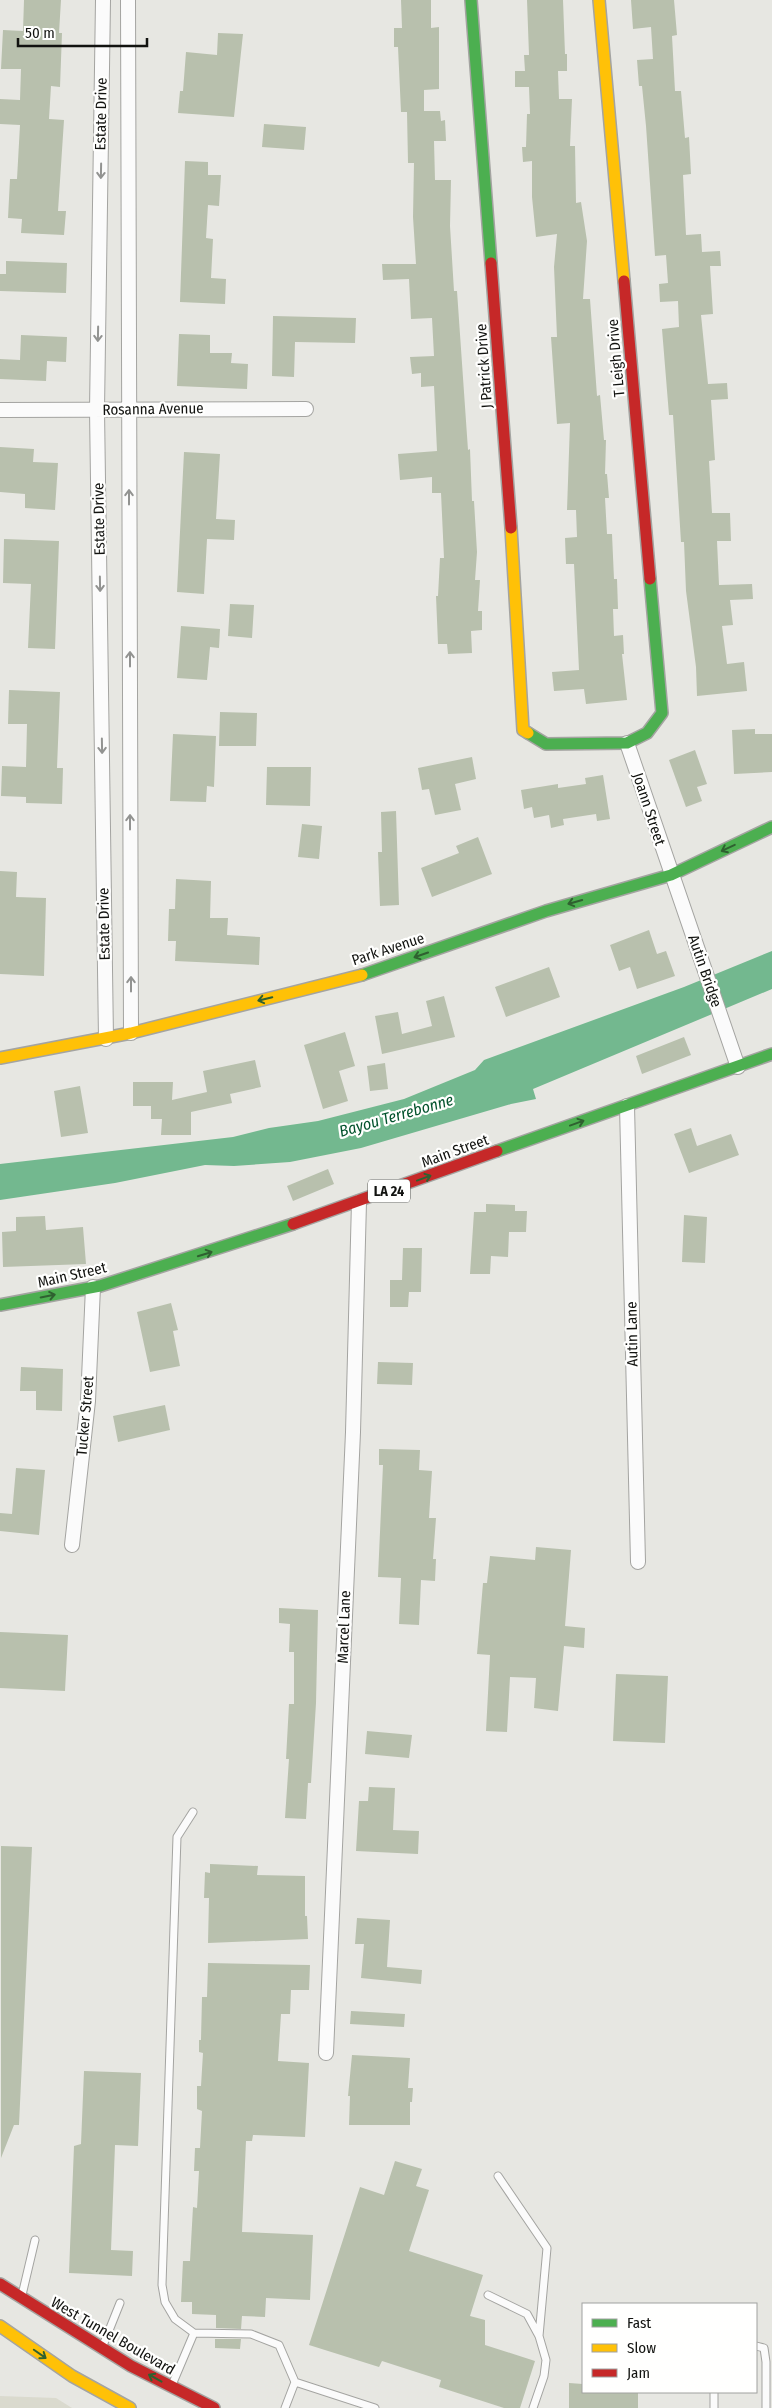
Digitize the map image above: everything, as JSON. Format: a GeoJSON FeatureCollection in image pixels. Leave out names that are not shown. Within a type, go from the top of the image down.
{"type":"FeatureCollection","features":[{"type":"Feature","properties":{"kind":"main road","name":"J Patrick Drive"},"geometry":{"type":"LineString","coordinates":[[471,0],[516,594],[523,730],[546,744],[627,743]]}},
{"type":"Feature","properties":{"kind":"main road","name":"T Leigh Drive"},"geometry":{"type":"LineString","coordinates":[[599,0],[662,713],[647,733],[627,743]]}},
{"type":"Feature","properties":{"kind":"main road","name":"Park Avenue"},"geometry":{"type":"LineString","coordinates":[[0,1058],[106,1039],[376,971],[546,911],[671,875],[772,827]]}},
{"type":"Feature","properties":{"kind":"main road","name":"Main Street"},"geometry":{"type":"LineString","coordinates":[[0,1305],[93,1287],[242,1242],[738,1068],[772,1054]]}},
{"type":"Feature","properties":{"kind":"main road","name":"West Tunnel Boulevard"},"geometry":{"type":"LineString","coordinates":[[0,2284],[102,2349],[171,2387],[189,2403],[214,2408]]}},
{"type":"Feature","properties":{"kind":"main road"},"geometry":{"type":"LineString","coordinates":[[0,2326],[72,2376],[130,2408]]}},
{"type":"Feature","properties":{"kind":"street","name":"Estate Drive"},"geometry":{"type":"LineString","coordinates":[[103,0],[97,410],[106,1039]]}},
{"type":"Feature","properties":{"kind":"street","name":"Estate Drive"},"geometry":{"type":"LineString","coordinates":[[128,0],[131,1033]]}},
{"type":"Feature","properties":{"kind":"street","name":"Rosanna Avenue"},"geometry":{"type":"LineString","coordinates":[[0,410],[306,408]]}},
{"type":"Feature","properties":{"kind":"street","name":"Joann Street"},"geometry":{"type":"LineString","coordinates":[[627,743],[671,875]]}},
{"type":"Feature","properties":{"kind":"street","name":"Autin Bridge"},"geometry":{"type":"LineString","coordinates":[[671,875],[738,1068]]}},
{"type":"Feature","properties":{"kind":"street","name":"Autin Lane"},"geometry":{"type":"LineString","coordinates":[[627,1106],[638,1562]]}},
{"type":"Feature","properties":{"kind":"street","name":"Marcel Lane"},"geometry":{"type":"LineString","coordinates":[[326,2053],[353,1432],[359,1202]]}},
{"type":"Feature","properties":{"kind":"street","name":"Tucker Street"},"geometry":{"type":"LineString","coordinates":[[72,1545],[88,1401],[93,1287]]}},
{"type":"Feature","properties":{"kind":"lane"},"geometry":{"type":"LineString","coordinates":[[193,1812],[177,1837],[162,2285],[165,2302],[175,2319],[194,2333],[250,2334],[279,2345],[295,2382],[285,2408]]}},
{"type":"Feature","properties":{"kind":"lane"},"geometry":{"type":"LineString","coordinates":[[498,2176],[547,2248],[539,2336]]}},
{"type":"Feature","properties":{"kind":"lane"},"geometry":{"type":"LineString","coordinates":[[21,2298],[35,2240]]}},
{"type":"Feature","properties":{"kind":"lane"},"geometry":{"type":"LineString","coordinates":[[488,2295],[527,2314],[539,2336],[546,2360],[544,2376],[533,2408]]}},
{"type":"Feature","properties":{"kind":"lane"},"geometry":{"type":"LineString","coordinates":[[102,2349],[120,2303]]}},
{"type":"Feature","properties":{"kind":"lane"},"geometry":{"type":"LineString","coordinates":[[171,2387],[194,2333]]}},
{"type":"Feature","properties":{"kind":"lane"},"geometry":{"type":"LineString","coordinates":[[757,2346],[764,2348],[766,2362],[766,2408]]}},
{"type":"Feature","properties":{"kind":"lane"},"geometry":{"type":"LineString","coordinates":[[295,2382],[375,2408]]}},
{"type":"Feature","properties":{"kind":"lane"},"geometry":{"type":"LineString","coordinates":[[714,2393],[714,2408]]}},
{"type":"Feature","properties":{"kind":"shaded area"},"geometry":{"type":"Polygon","coordinates":[[[0,2396],[56,2398],[72,2408],[0,2408],[0,2396]]]}},
{"type":"Feature","properties":{"kind":"water","name":"Bayou Terrebonne"},"geometry":{"type":"Polygon","coordinates":[[[772,951],[772,989],[533,1089],[536,1099],[511,1104],[361,1148],[290,1162],[234,1166],[205,1165],[115,1183],[0,1200],[0,1164],[233,1137],[269,1128],[318,1121],[404,1099],[475,1070],[484,1060],[684,987],[772,951]]]}},
{"type":"Feature","properties":{"kind":"building"},"geometry":{"type":"Polygon","coordinates":[[[24,0],[61,0],[59,33],[62,33],[60,87],[51,86],[49,119],[64,120],[58,211],[66,211],[64,235],[21,233],[22,219],[8,218],[10,179],[17,179],[20,125],[0,124],[0,99],[20,100],[21,69],[1,69],[3,30],[23,31],[24,0]]]}},
{"type":"Feature","properties":{"kind":"building"},"geometry":{"type":"Polygon","coordinates":[[[401,0],[431,0],[431,28],[439,27],[439,89],[424,90],[424,111],[440,111],[441,121],[445,120],[446,141],[434,141],[435,180],[451,180],[450,226],[454,291],[457,291],[468,450],[470,449],[472,501],[474,501],[477,552],[475,580],[480,580],[478,611],[482,611],[482,630],[471,631],[472,653],[448,654],[447,644],[438,644],[436,596],[438,596],[440,558],[444,558],[441,493],[432,493],[432,477],[400,480],[398,454],[437,451],[434,386],[421,387],[421,373],[412,374],[410,357],[434,356],[432,318],[411,319],[409,279],[383,280],[382,264],[416,264],[413,217],[414,163],[408,163],[407,112],[401,112],[398,47],[394,47],[394,28],[402,28],[401,0]]]}},
{"type":"Feature","properties":{"kind":"building"},"geometry":{"type":"Polygon","coordinates":[[[527,0],[563,0],[567,71],[558,71],[559,99],[572,99],[570,146],[575,146],[576,203],[581,202],[587,241],[583,299],[590,299],[597,396],[600,395],[604,440],[606,440],[605,474],[607,474],[609,498],[605,498],[607,534],[612,534],[614,579],[617,579],[618,609],[613,609],[614,636],[623,635],[624,654],[622,654],[627,700],[586,704],[584,689],[554,691],[552,672],[579,670],[574,564],[566,564],[565,538],[577,537],[576,510],[567,510],[570,423],[557,424],[551,337],[557,337],[554,267],[557,234],[536,237],[532,197],[532,161],[523,162],[522,147],[526,147],[527,114],[530,114],[529,87],[515,87],[515,71],[525,71],[524,55],[529,55],[527,0]]]}},
{"type":"Feature","properties":{"kind":"building"},"geometry":{"type":"Polygon","coordinates":[[[631,0],[674,0],[677,35],[672,36],[675,91],[681,91],[685,138],[689,137],[691,174],[683,175],[686,235],[701,234],[702,252],[720,251],[721,266],[710,266],[713,314],[701,315],[708,384],[727,383],[728,399],[711,400],[715,460],[709,461],[712,513],[730,513],[731,541],[717,541],[719,585],[752,584],[753,599],[730,600],[733,625],[722,626],[727,664],[744,662],[747,691],[697,696],[696,667],[686,591],[684,542],[681,542],[673,415],[669,415],[662,329],[679,327],[678,301],[660,302],[659,284],[668,283],[666,255],[655,256],[646,126],[642,86],[639,86],[637,60],[653,59],[651,27],[633,29],[631,0]]]}},
{"type":"Feature","properties":{"kind":"building"},"geometry":{"type":"Polygon","coordinates":[[[218,33],[243,34],[234,117],[178,113],[180,91],[183,91],[186,52],[217,55],[218,33]]]}},
{"type":"Feature","properties":{"kind":"building"},"geometry":{"type":"Polygon","coordinates":[[[264,124],[306,127],[304,150],[262,147],[264,124]]]}},
{"type":"Feature","properties":{"kind":"building"},"geometry":{"type":"Polygon","coordinates":[[[185,161],[208,162],[208,175],[221,175],[219,206],[208,205],[206,238],[213,239],[211,278],[226,279],[225,304],[180,302],[185,161]]]}},
{"type":"Feature","properties":{"kind":"building"},"geometry":{"type":"Polygon","coordinates":[[[6,261],[67,263],[66,293],[0,291],[0,274],[6,274],[6,261]]]}},
{"type":"Feature","properties":{"kind":"building"},"geometry":{"type":"Polygon","coordinates":[[[273,316],[356,318],[355,343],[295,342],[294,377],[272,376],[273,316]]]}},
{"type":"Feature","properties":{"kind":"building"},"geometry":{"type":"Polygon","coordinates":[[[179,334],[210,335],[210,353],[232,353],[231,363],[248,364],[247,389],[177,386],[179,334]]]}},
{"type":"Feature","properties":{"kind":"building"},"geometry":{"type":"Polygon","coordinates":[[[21,335],[67,337],[66,362],[47,361],[46,381],[0,379],[0,359],[20,360],[21,335]]]}},
{"type":"Feature","properties":{"kind":"building"},"geometry":{"type":"Polygon","coordinates":[[[0,447],[34,449],[33,462],[58,463],[55,510],[25,508],[25,494],[0,492],[0,447]]]}},
{"type":"Feature","properties":{"kind":"building"},"geometry":{"type":"Polygon","coordinates":[[[184,452],[220,454],[216,519],[235,520],[234,540],[207,539],[204,594],[177,592],[184,452]]]}},
{"type":"Feature","properties":{"kind":"building"},"geometry":{"type":"Polygon","coordinates":[[[4,539],[59,541],[55,649],[28,648],[31,584],[3,583],[4,539]]]}},
{"type":"Feature","properties":{"kind":"building"},"geometry":{"type":"Polygon","coordinates":[[[230,604],[254,605],[252,638],[228,636],[230,604]]]}},
{"type":"Feature","properties":{"kind":"building"},"geometry":{"type":"Polygon","coordinates":[[[181,626],[220,629],[219,648],[210,647],[207,680],[177,678],[181,626]]]}},
{"type":"Feature","properties":{"kind":"building"},"geometry":{"type":"Polygon","coordinates":[[[9,690],[60,692],[57,768],[63,768],[62,804],[26,803],[26,797],[1,796],[2,766],[26,767],[27,724],[8,724],[9,690]]]}},
{"type":"Feature","properties":{"kind":"building"},"geometry":{"type":"Polygon","coordinates":[[[220,712],[257,713],[256,746],[219,746],[220,712]]]}},
{"type":"Feature","properties":{"kind":"building"},"geometry":{"type":"Polygon","coordinates":[[[755,729],[755,734],[772,734],[772,772],[734,774],[732,730],[755,729]]]}},
{"type":"Feature","properties":{"kind":"building"},"geometry":{"type":"Polygon","coordinates":[[[173,734],[216,736],[214,787],[207,786],[206,802],[170,801],[173,734]]]}},
{"type":"Feature","properties":{"kind":"building"},"geometry":{"type":"Polygon","coordinates":[[[695,750],[707,784],[697,787],[702,801],[686,807],[669,760],[695,750]]]}},
{"type":"Feature","properties":{"kind":"building"},"geometry":{"type":"Polygon","coordinates":[[[472,757],[476,779],[455,784],[461,810],[435,815],[429,789],[422,790],[418,768],[472,757]]]}},
{"type":"Feature","properties":{"kind":"building"},"geometry":{"type":"Polygon","coordinates":[[[267,767],[311,767],[310,806],[266,805],[267,767]]]}},
{"type":"Feature","properties":{"kind":"building"},"geometry":{"type":"Polygon","coordinates":[[[603,775],[610,819],[597,821],[596,814],[563,819],[564,825],[551,828],[549,815],[534,818],[532,807],[524,809],[521,790],[558,784],[558,788],[586,784],[585,778],[603,775]]]}},
{"type":"Feature","properties":{"kind":"building"},"geometry":{"type":"Polygon","coordinates":[[[396,811],[399,905],[380,906],[378,852],[382,852],[381,812],[396,811]]]}},
{"type":"Feature","properties":{"kind":"building"},"geometry":{"type":"Polygon","coordinates":[[[302,824],[322,826],[319,859],[298,857],[302,824]]]}},
{"type":"Feature","properties":{"kind":"building"},"geometry":{"type":"Polygon","coordinates":[[[478,837],[492,874],[432,897],[421,868],[459,853],[456,846],[478,837]]]}},
{"type":"Feature","properties":{"kind":"building"},"geometry":{"type":"Polygon","coordinates":[[[0,871],[17,872],[16,897],[46,898],[44,976],[0,974],[0,871]]]}},
{"type":"Feature","properties":{"kind":"building"},"geometry":{"type":"Polygon","coordinates":[[[176,879],[211,881],[210,918],[228,918],[227,935],[260,937],[259,965],[175,961],[176,941],[168,941],[169,909],[175,909],[176,879]]]}},
{"type":"Feature","properties":{"kind":"building"},"geometry":{"type":"Polygon","coordinates":[[[649,930],[657,954],[666,951],[675,976],[637,989],[630,967],[619,971],[610,945],[649,930]]]}},
{"type":"Feature","properties":{"kind":"building"},"geometry":{"type":"Polygon","coordinates":[[[549,967],[560,997],[506,1017],[495,987],[549,967]]]}},
{"type":"Feature","properties":{"kind":"building"},"geometry":{"type":"Polygon","coordinates":[[[444,996],[455,1037],[382,1054],[375,1016],[398,1012],[402,1034],[432,1026],[426,1001],[444,996]]]}},
{"type":"Feature","properties":{"kind":"building"},"geometry":{"type":"Polygon","coordinates":[[[345,1032],[355,1066],[339,1071],[348,1101],[323,1109],[304,1045],[345,1032]]]}},
{"type":"Feature","properties":{"kind":"building"},"geometry":{"type":"Polygon","coordinates":[[[684,1037],[691,1055],[642,1074],[636,1056],[684,1037]]]}},
{"type":"Feature","properties":{"kind":"building"},"geometry":{"type":"Polygon","coordinates":[[[255,1060],[261,1087],[230,1094],[232,1103],[191,1112],[191,1135],[161,1135],[162,1119],[151,1119],[151,1106],[133,1106],[133,1082],[173,1082],[172,1100],[207,1092],[203,1071],[255,1060]]]}},
{"type":"Feature","properties":{"kind":"building"},"geometry":{"type":"Polygon","coordinates":[[[385,1063],[388,1089],[370,1091],[367,1066],[385,1063]]]}},
{"type":"Feature","properties":{"kind":"building"},"geometry":{"type":"Polygon","coordinates":[[[80,1086],[88,1133],[61,1137],[54,1091],[80,1086]]]}},
{"type":"Feature","properties":{"kind":"building"},"geometry":{"type":"Polygon","coordinates":[[[691,1128],[697,1146],[731,1134],[739,1155],[689,1173],[674,1134],[691,1128]]]}},
{"type":"Feature","properties":{"kind":"building"},"geometry":{"type":"Polygon","coordinates":[[[328,1169],[334,1184],[293,1201],[287,1186],[328,1169]]]}},
{"type":"Feature","properties":{"kind":"building"},"geometry":{"type":"Polygon","coordinates":[[[486,1204],[515,1205],[515,1211],[527,1211],[526,1232],[509,1232],[508,1257],[491,1256],[490,1274],[470,1274],[474,1212],[486,1212],[486,1204]]]}},
{"type":"Feature","properties":{"kind":"building"},"geometry":{"type":"Polygon","coordinates":[[[684,1215],[707,1217],[705,1263],[682,1262],[684,1215]]]}},
{"type":"Feature","properties":{"kind":"building"},"geometry":{"type":"Polygon","coordinates":[[[45,1216],[46,1230],[83,1227],[86,1264],[3,1267],[2,1232],[16,1231],[16,1217],[45,1216]]]}},
{"type":"Feature","properties":{"kind":"building"},"geometry":{"type":"Polygon","coordinates":[[[403,1248],[422,1248],[421,1292],[409,1292],[408,1307],[390,1307],[390,1280],[402,1280],[403,1248]]]}},
{"type":"Feature","properties":{"kind":"building"},"geometry":{"type":"Polygon","coordinates":[[[171,1303],[178,1330],[173,1331],[180,1366],[150,1372],[137,1312],[171,1303]]]}},
{"type":"Feature","properties":{"kind":"building"},"geometry":{"type":"Polygon","coordinates":[[[378,1362],[413,1363],[412,1385],[377,1384],[378,1362]]]}},
{"type":"Feature","properties":{"kind":"building"},"geometry":{"type":"Polygon","coordinates":[[[21,1367],[63,1369],[62,1411],[36,1410],[36,1391],[20,1391],[21,1367]]]}},
{"type":"Feature","properties":{"kind":"building"},"geometry":{"type":"Polygon","coordinates":[[[165,1405],[170,1430],[118,1442],[113,1416],[165,1405]]]}},
{"type":"Feature","properties":{"kind":"building"},"geometry":{"type":"Polygon","coordinates":[[[379,1449],[420,1450],[419,1470],[432,1471],[429,1518],[436,1518],[433,1559],[436,1559],[435,1581],[421,1580],[419,1625],[399,1624],[401,1578],[378,1577],[383,1465],[379,1465],[379,1449]]]}},
{"type":"Feature","properties":{"kind":"building"},"geometry":{"type":"Polygon","coordinates":[[[16,1468],[45,1470],[39,1535],[0,1531],[0,1513],[12,1514],[16,1468]]]}},
{"type":"Feature","properties":{"kind":"building"},"geometry":{"type":"Polygon","coordinates":[[[536,1547],[571,1550],[565,1626],[585,1628],[584,1648],[564,1646],[558,1711],[534,1708],[536,1678],[510,1677],[507,1732],[486,1731],[490,1655],[477,1654],[483,1583],[487,1583],[490,1556],[535,1560],[536,1547]]]}},
{"type":"Feature","properties":{"kind":"building"},"geometry":{"type":"Polygon","coordinates":[[[279,1608],[318,1610],[316,1703],[311,1783],[308,1783],[306,1819],[285,1818],[289,1759],[286,1759],[289,1704],[294,1704],[294,1652],[289,1652],[290,1624],[279,1623],[279,1608]]]}},
{"type":"Feature","properties":{"kind":"building"},"geometry":{"type":"Polygon","coordinates":[[[0,1632],[68,1635],[65,1691],[0,1688],[0,1632]]]}},
{"type":"Feature","properties":{"kind":"building"},"geometry":{"type":"Polygon","coordinates":[[[616,1674],[668,1676],[665,1743],[613,1741],[616,1674]]]}},
{"type":"Feature","properties":{"kind":"building"},"geometry":{"type":"Polygon","coordinates":[[[367,1731],[412,1735],[409,1758],[365,1754],[367,1731]]]}},
{"type":"Feature","properties":{"kind":"building"},"geometry":{"type":"Polygon","coordinates":[[[369,1787],[395,1788],[393,1830],[419,1831],[418,1854],[356,1851],[359,1801],[368,1801],[369,1787]]]}},
{"type":"Feature","properties":{"kind":"building"},"geometry":{"type":"Polygon","coordinates":[[[1,1846],[32,1847],[19,2125],[14,2125],[1,2158],[1,1846]]]}},
{"type":"Feature","properties":{"kind":"building"},"geometry":{"type":"Polygon","coordinates":[[[210,1864],[258,1866],[257,1875],[305,1876],[305,1916],[307,1916],[308,1939],[208,1943],[209,1898],[204,1898],[205,1872],[210,1873],[210,1864]]]}},
{"type":"Feature","properties":{"kind":"building"},"geometry":{"type":"Polygon","coordinates":[[[357,1918],[390,1920],[387,1967],[422,1970],[421,1984],[361,1978],[364,1944],[355,1944],[357,1918]]]}},
{"type":"Feature","properties":{"kind":"building"},"geometry":{"type":"Polygon","coordinates":[[[208,1963],[310,1965],[309,1990],[291,1990],[290,2014],[281,2014],[278,2061],[309,2063],[305,2137],[253,2135],[252,2141],[246,2141],[242,2232],[313,2235],[310,2300],[266,2298],[265,2317],[242,2316],[241,2329],[216,2328],[216,2315],[192,2314],[192,2302],[181,2302],[183,2261],[190,2261],[193,2207],[197,2208],[199,2171],[194,2171],[195,2148],[200,2148],[202,2111],[197,2109],[197,2086],[201,2086],[203,2053],[199,2052],[199,2040],[201,2040],[202,1997],[207,1997],[208,1963]]]}},
{"type":"Feature","properties":{"kind":"building"},"geometry":{"type":"Polygon","coordinates":[[[351,2011],[405,2014],[404,2027],[350,2024],[351,2011]]]}},
{"type":"Feature","properties":{"kind":"building"},"geometry":{"type":"Polygon","coordinates":[[[352,2055],[410,2058],[408,2088],[413,2088],[412,2102],[410,2102],[410,2125],[349,2125],[350,2096],[348,2096],[352,2055]]]}},
{"type":"Feature","properties":{"kind":"building"},"geometry":{"type":"Polygon","coordinates":[[[84,2071],[141,2073],[138,2146],[115,2145],[111,2250],[133,2251],[132,2276],[69,2273],[74,2146],[81,2144],[84,2071]]]}},
{"type":"Feature","properties":{"kind":"building"},"geometry":{"type":"Polygon","coordinates":[[[395,2161],[422,2169],[416,2186],[429,2190],[409,2251],[483,2275],[470,2316],[485,2320],[485,2345],[535,2361],[520,2408],[504,2408],[439,2387],[441,2380],[382,2361],[379,2367],[309,2345],[360,2187],[384,2195],[395,2161]]]}},
{"type":"Feature","properties":{"kind":"building"},"geometry":{"type":"Polygon","coordinates":[[[215,2339],[241,2339],[240,2349],[215,2348],[215,2339]]]}},
{"type":"Feature","properties":{"kind":"building"},"geometry":{"type":"Polygon","coordinates":[[[569,2383],[582,2384],[582,2393],[638,2393],[638,2408],[569,2408],[569,2383]]]}},
{"type":"Feature","properties":{"kind":"traffic: fast"},"geometry":{"type":"LineString","coordinates":[[471,0],[491,263]]}},
{"type":"Feature","properties":{"kind":"traffic: fast"},"geometry":{"type":"LineString","coordinates":[[528,733],[546,744],[627,743],[647,733],[662,713],[650,579]]}},
{"type":"Feature","properties":{"kind":"traffic: fast"},"geometry":{"type":"LineString","coordinates":[[362,975],[546,911],[671,875],[772,827]]}},
{"type":"Feature","properties":{"kind":"traffic: fast"},"geometry":{"type":"LineString","coordinates":[[497,1151],[772,1054]]}},
{"type":"Feature","properties":{"kind":"traffic: fast"},"geometry":{"type":"LineString","coordinates":[[0,1305],[100,1286],[293,1224]]}},
{"type":"Feature","properties":{"kind":"traffic: slow"},"geometry":{"type":"LineString","coordinates":[[599,0],[624,281]]}},
{"type":"Feature","properties":{"kind":"traffic: slow"},"geometry":{"type":"LineString","coordinates":[[511,528],[523,730],[528,733]]}},
{"type":"Feature","properties":{"kind":"traffic: slow"},"geometry":{"type":"LineString","coordinates":[[0,1058],[131,1033],[362,975]]}},
{"type":"Feature","properties":{"kind":"traffic: slow"},"geometry":{"type":"LineString","coordinates":[[0,2326],[72,2376],[130,2408]]}},
{"type":"Feature","properties":{"kind":"traffic: jam"},"geometry":{"type":"LineString","coordinates":[[491,263],[511,528]]}},
{"type":"Feature","properties":{"kind":"traffic: jam"},"geometry":{"type":"LineString","coordinates":[[624,281],[650,579]]}},
{"type":"Feature","properties":{"kind":"traffic: jam"},"geometry":{"type":"LineString","coordinates":[[293,1224],[497,1151]]}},
{"type":"Feature","properties":{"kind":"traffic: jam"},"geometry":{"type":"LineString","coordinates":[[0,2284],[131,2366],[214,2408]]}}]}
